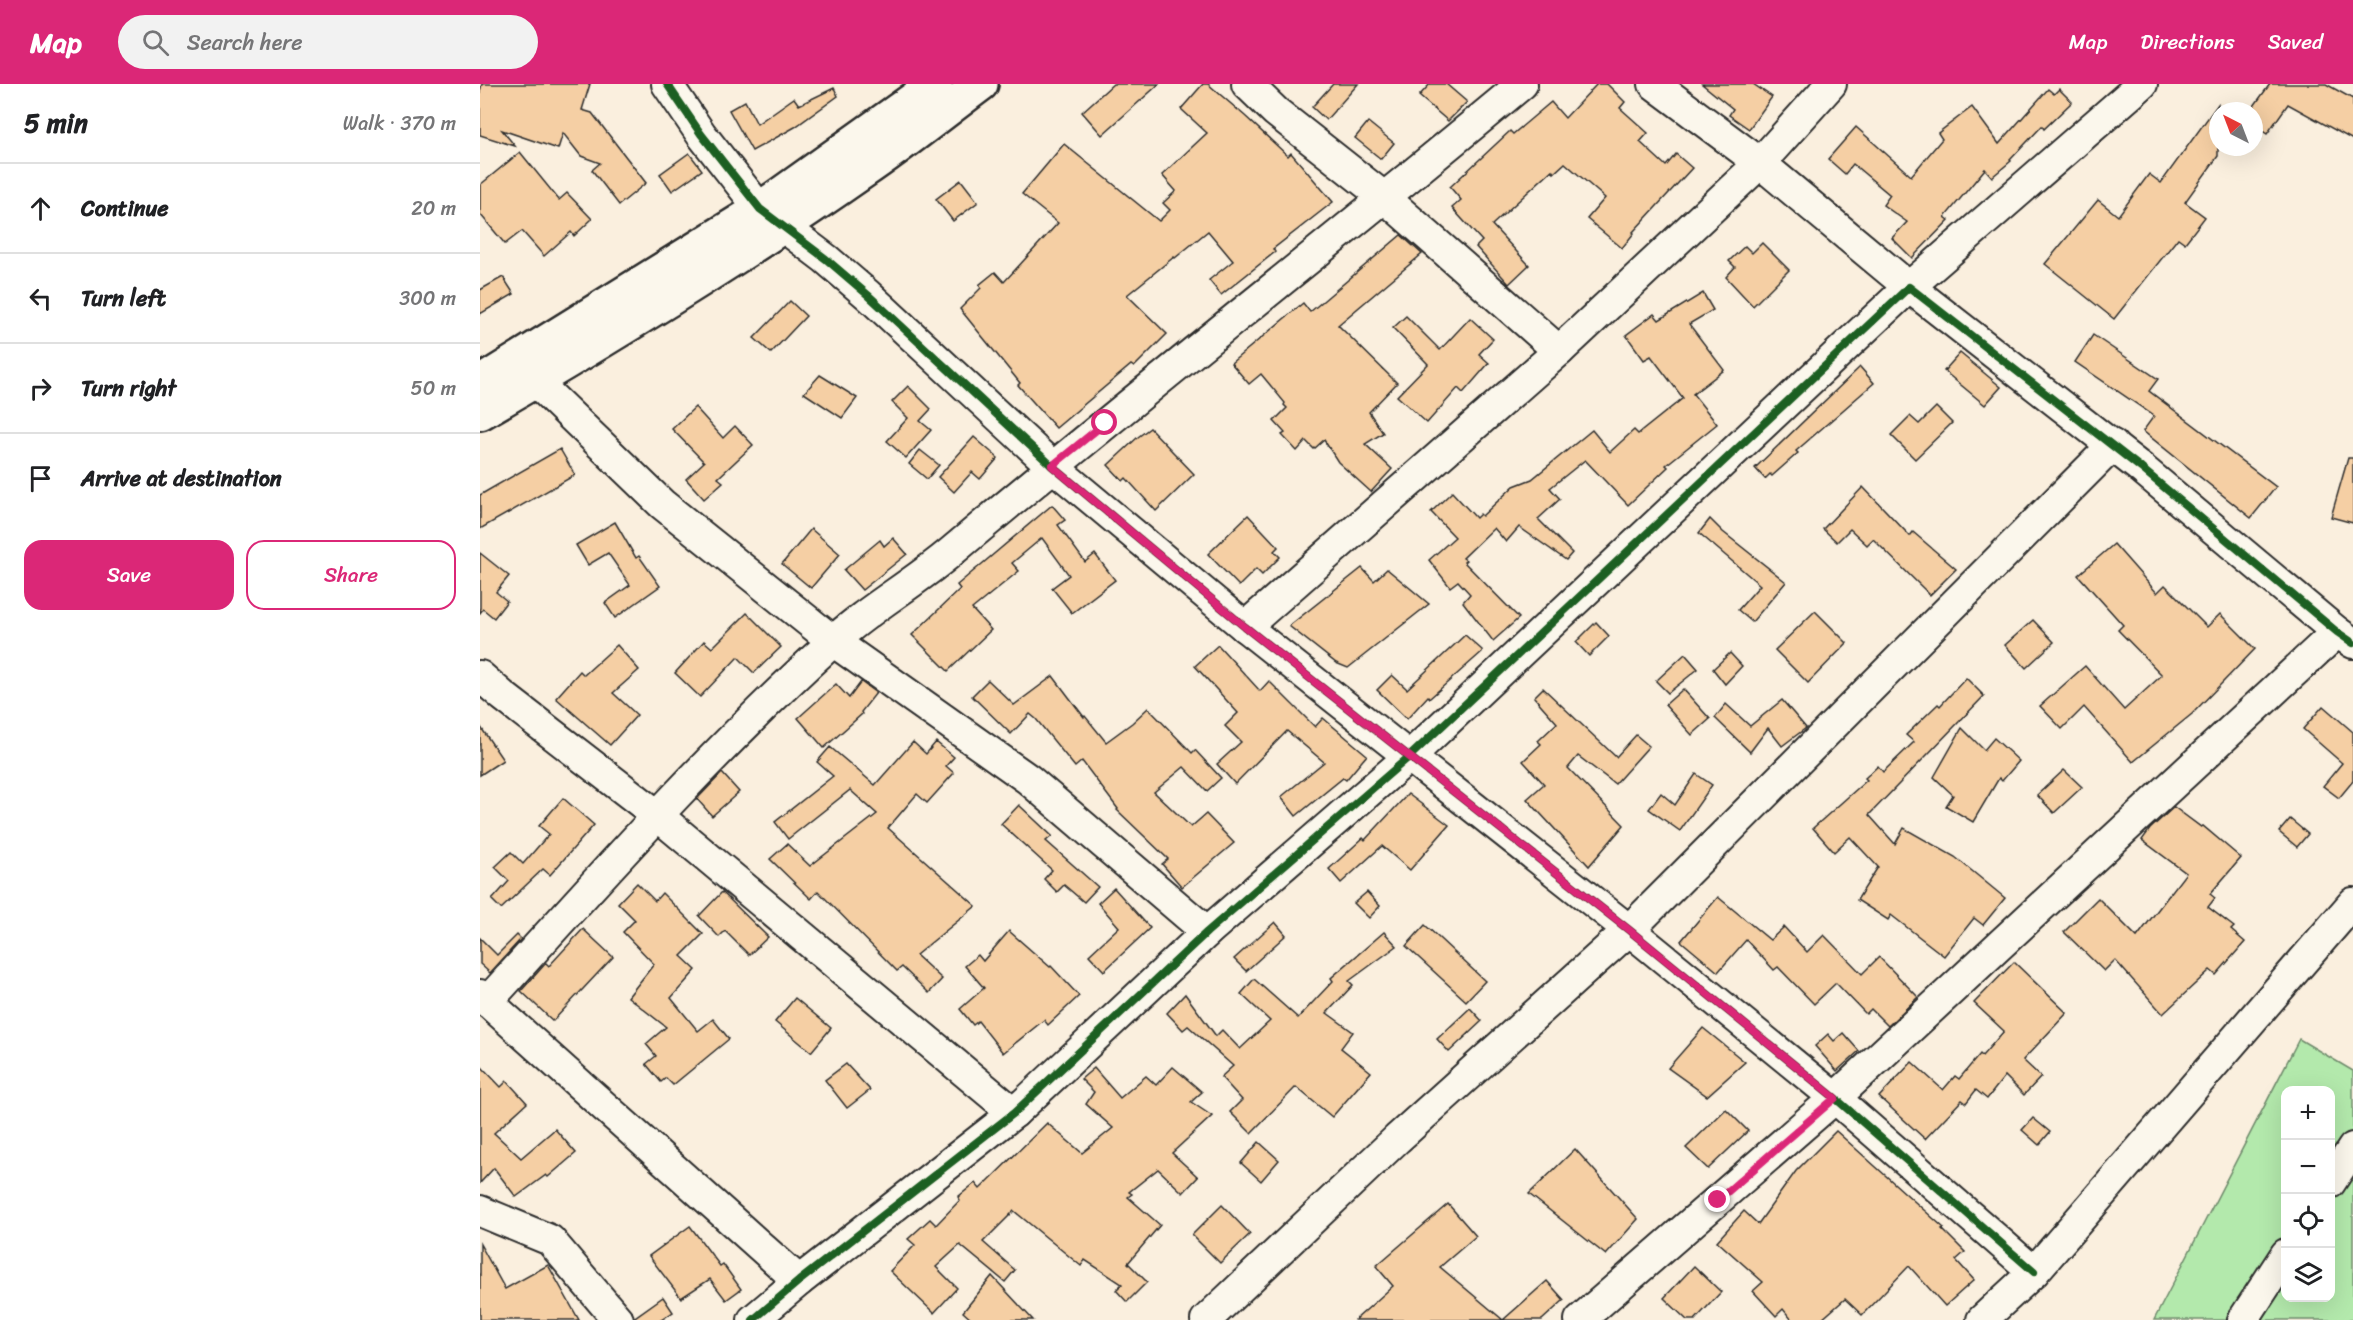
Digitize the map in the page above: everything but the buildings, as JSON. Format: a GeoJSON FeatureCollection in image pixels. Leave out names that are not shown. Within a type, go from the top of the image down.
{"type":"FeatureCollection","features":[{"type":"Feature","properties":{"kind":"main road"},"geometry":{"type":"LineString","coordinates":[[480,413],[663,304],[934,84]]}},
{"type":"Feature","properties":{"kind":"main road"},"geometry":{"type":"LineString","coordinates":[[480,383],[771,218],[866,170],[981,84]]}},
{"type":"Feature","properties":{"kind":"street"},"geometry":{"type":"LineString","coordinates":[[1247,84],[1276,112],[1385,198],[1559,351]]}},
{"type":"Feature","properties":{"kind":"street"},"geometry":{"type":"LineString","coordinates":[[799,1281],[484,999],[748,720],[833,641],[946,556],[1052,466],[1385,198],[1522,84]]}},
{"type":"Feature","properties":{"kind":"street"},"geometry":{"type":"LineString","coordinates":[[1580,1320],[1835,1098],[2345,638],[2113,446],[1909,287],[1760,163],[1654,84]]}},
{"type":"Feature","properties":{"kind":"street"},"geometry":{"type":"LineString","coordinates":[[1245,627],[1559,351],[1760,163],[1831,84]]}},
{"type":"Feature","properties":{"kind":"street"},"geometry":{"type":"LineString","coordinates":[[753,1320],[799,1281],[1014,1113],[1207,932],[1410,756],[1909,287],[2142,84]]}},
{"type":"Feature","properties":{"kind":"street"},"geometry":{"type":"LineString","coordinates":[[673,85],[701,134],[771,218],[826,259],[868,295],[1052,466],[1245,627],[1629,930],[1835,1098],[2034,1272]]}},
{"type":"Feature","properties":{"kind":"street"},"geometry":{"type":"LineString","coordinates":[[535,381],[662,504],[833,641],[1028,778],[1207,932]]}},
{"type":"Feature","properties":{"kind":"street"},"geometry":{"type":"LineString","coordinates":[[1206,1320],[1397,1139],[1629,930],[2113,446]]}},
{"type":"Feature","properties":{"kind":"street"},"geometry":{"type":"LineString","coordinates":[[480,676],[657,814],[1014,1113]]}},
{"type":"Feature","properties":{"kind":"street"},"geometry":{"type":"LineString","coordinates":[[1982,1320],[2034,1272],[2353,903]]}},
{"type":"Feature","properties":{"kind":"street"},"geometry":{"type":"LineString","coordinates":[[2335,1177],[2353,1148]]}},
{"type":"Feature","properties":{"kind":"street"},"geometry":{"type":"LineString","coordinates":[[480,1211],[549,1240],[618,1320]]}},
{"type":"Feature","properties":{"kind":"street"},"geometry":{"type":"LineString","coordinates":[[2243,1320],[2281,1262]]}},
{"type":"Feature","properties":{"kind":"green space"},"geometry":{"type":"Polygon","coordinates":[[[2299,1039],[2353,1071],[2353,1320],[2154,1320],[2299,1039]]]}},
{"type":"Feature","properties":{"kind":"cycle path"},"geometry":{"type":"LineString","coordinates":[[667,84],[701,134],[760,209],[826,259],[868,295],[1052,466],[1245,627],[1629,930],[1835,1098],[2034,1272]]}},
{"type":"Feature","properties":{"kind":"cycle path"},"geometry":{"type":"LineString","coordinates":[[753,1320],[799,1281],[1014,1113],[1207,932],[1410,756],[1909,287],[2141,468],[2353,643]]}},
{"type":"Feature","properties":{"kind":"route"},"geometry":{"type":"LineString","coordinates":[[1105,423],[1052,466],[1245,627],[1629,930],[1835,1098],[1718,1200]]}}]}
